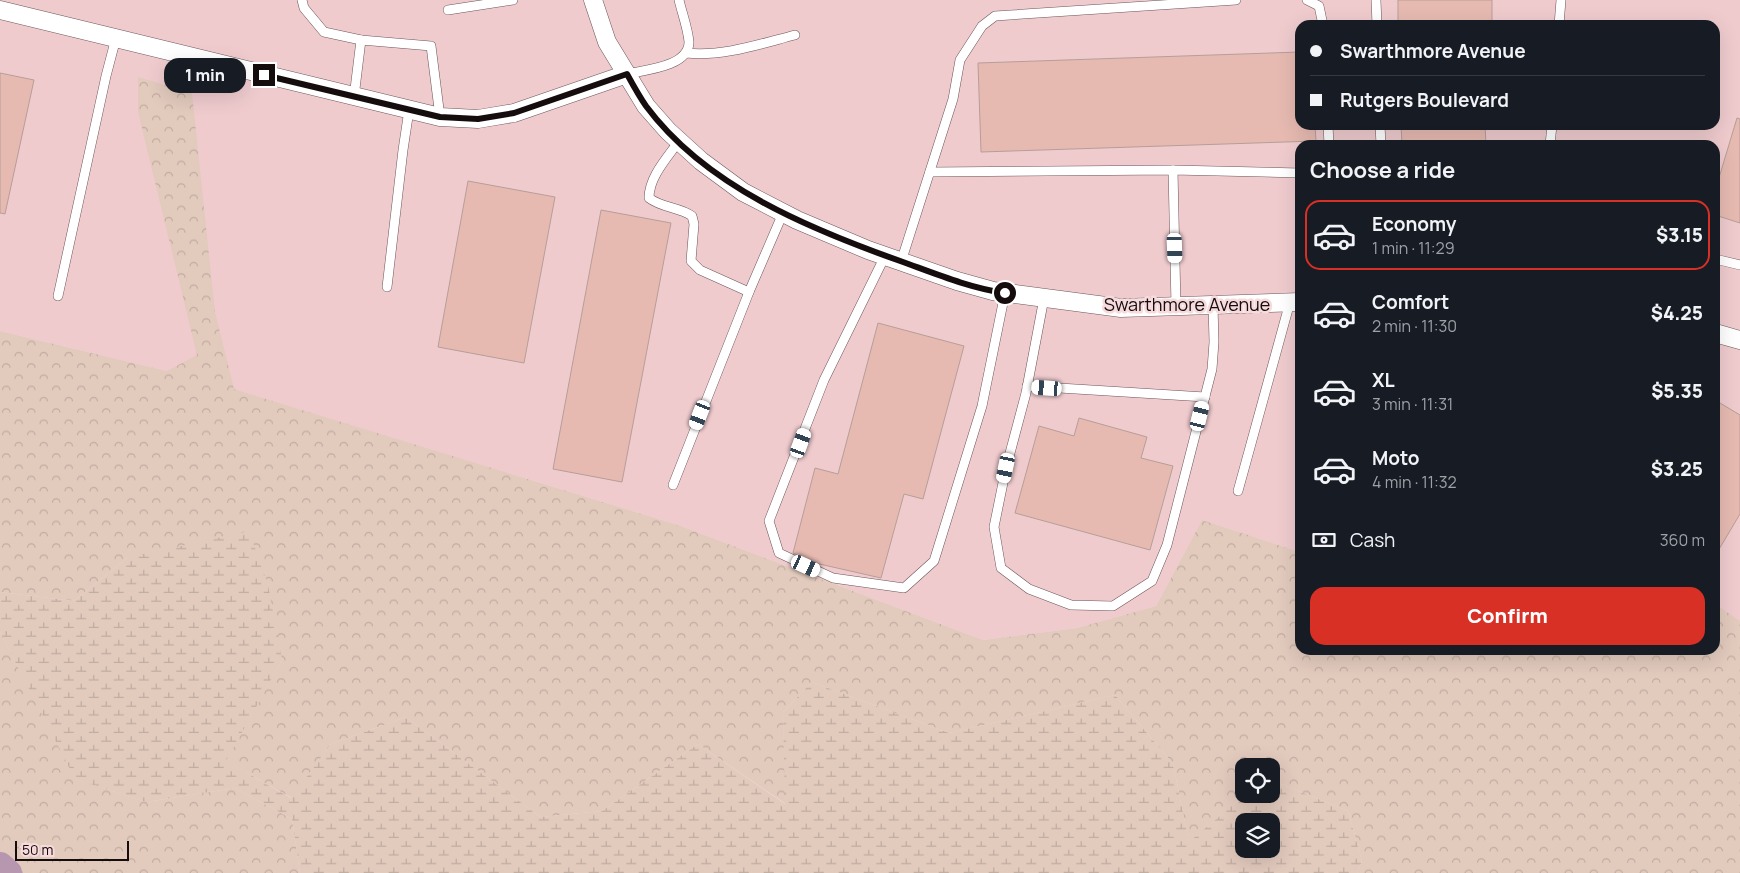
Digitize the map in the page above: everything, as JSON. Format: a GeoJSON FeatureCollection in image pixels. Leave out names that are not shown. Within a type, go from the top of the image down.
{"type":"FeatureCollection","features":[{"type":"Feature","properties":{"kind":"street","name":"Swarthmore Avenue"},"geometry":{"type":"LineString","coordinates":[[593,0],[608,42],[646,106],[668,131],[701,161],[743,192],[806,224],[893,259],[957,281],[1005,293],[1121,308],[1295,302]]}},
{"type":"Feature","properties":{"kind":"street"},"geometry":{"type":"LineString","coordinates":[[0,10],[440,117],[478,119],[514,113],[627,74]]}},
{"type":"Feature","properties":{"kind":"street"},"geometry":{"type":"LineString","coordinates":[[1720,334],[1740,340]]}},
{"type":"Feature","properties":{"kind":"lane"},"geometry":{"type":"LineString","coordinates":[[302,0],[304,8],[324,32],[361,40],[431,46],[440,117]]}},
{"type":"Feature","properties":{"kind":"lane"},"geometry":{"type":"LineString","coordinates":[[448,10],[513,0]]}},
{"type":"Feature","properties":{"kind":"lane"},"geometry":{"type":"LineString","coordinates":[[627,74],[675,63],[686,53],[689,44],[679,0]]}},
{"type":"Feature","properties":{"kind":"lane"},"geometry":{"type":"LineString","coordinates":[[1005,293],[982,406],[934,561],[904,588],[834,578],[779,553],[769,521],[824,380],[893,259],[930,172],[954,100],[960,60],[982,26],[995,16],[1236,0]]}},
{"type":"Feature","properties":{"kind":"lane"},"geometry":{"type":"LineString","coordinates":[[1308,0],[1319,6],[1322,20]]}},
{"type":"Feature","properties":{"kind":"lane"},"geometry":{"type":"LineString","coordinates":[[1376,0],[1377,20]]}},
{"type":"Feature","properties":{"kind":"lane"},"geometry":{"type":"LineString","coordinates":[[1559,20],[1561,0]]}},
{"type":"Feature","properties":{"kind":"lane"},"geometry":{"type":"LineString","coordinates":[[686,53],[704,55],[717,53],[795,35]]}},
{"type":"Feature","properties":{"kind":"lane"},"geometry":{"type":"LineString","coordinates":[[58,296],[116,38]]}},
{"type":"Feature","properties":{"kind":"lane"},"geometry":{"type":"LineString","coordinates":[[354,97],[361,40]]}},
{"type":"Feature","properties":{"kind":"lane"},"geometry":{"type":"LineString","coordinates":[[387,287],[403,150],[410,110]]}},
{"type":"Feature","properties":{"kind":"lane"},"geometry":{"type":"LineString","coordinates":[[679,141],[653,178],[649,188],[650,198],[658,204],[685,211],[692,216],[694,224],[691,261],[700,270],[749,292]]}},
{"type":"Feature","properties":{"kind":"lane"},"geometry":{"type":"LineString","coordinates":[[930,172],[1172,170],[1295,173]]}},
{"type":"Feature","properties":{"kind":"lane"},"geometry":{"type":"LineString","coordinates":[[1172,170],[1176,306]]}},
{"type":"Feature","properties":{"kind":"lane"},"geometry":{"type":"LineString","coordinates":[[673,485],[749,292],[783,213]]}},
{"type":"Feature","properties":{"kind":"lane"},"geometry":{"type":"LineString","coordinates":[[1720,260],[1740,265]]}},
{"type":"Feature","properties":{"kind":"lane"},"geometry":{"type":"LineString","coordinates":[[1044,298],[1027,386],[1006,468],[994,527],[1002,568],[1029,589],[1072,605],[1113,606],[1152,581],[1167,545],[1212,369],[1214,342],[1213,305]]}},
{"type":"Feature","properties":{"kind":"lane"},"geometry":{"type":"LineString","coordinates":[[1238,491],[1295,302]]}},
{"type":"Feature","properties":{"kind":"lane"},"geometry":{"type":"LineString","coordinates":[[1027,386],[1205,397]]}},
{"type":"Feature","properties":{"kind":"shaded area"},"geometry":{"type":"Polygon","coordinates":[[[0,0],[1740,0],[1740,624],[1720,611],[1720,140],[1295,140],[1295,550],[1202,520],[1156,606],[1077,628],[983,640],[678,525],[200,379],[0,331],[0,0]]]}},
{"type":"Feature","properties":{"kind":"green space"},"geometry":{"type":"Polygon","coordinates":[[[138,77],[192,93],[215,312],[234,389],[678,525],[983,640],[1077,628],[1156,606],[1202,520],[1295,550],[1295,655],[1720,655],[1720,607],[1740,621],[1740,873],[1357,873],[1362,861],[1348,811],[1280,784],[1280,758],[1235,758],[1236,803],[1189,843],[1173,764],[1115,695],[949,733],[812,682],[783,712],[786,804],[698,744],[602,811],[540,817],[406,717],[331,744],[292,798],[225,761],[282,660],[127,558],[74,601],[0,592],[0,331],[167,371],[197,355],[138,112],[138,77]]]}},
{"type":"Feature","properties":{"kind":"green space"},"geometry":{"type":"Polygon","coordinates":[[[249,531],[268,585],[282,660],[226,761],[291,798],[331,744],[406,717],[540,817],[602,811],[698,744],[785,804],[783,712],[812,682],[949,733],[1115,695],[1173,764],[1189,842],[1235,803],[1280,803],[1280,784],[1348,811],[1362,861],[1357,873],[300,873],[292,819],[235,788],[146,802],[75,779],[0,632],[0,592],[74,601],[127,558],[249,531]]]}},
{"type":"Feature","properties":{"kind":"green space"},"geometry":{"type":"Polygon","coordinates":[[[0,632],[76,779],[146,802],[235,788],[292,819],[300,873],[0,873],[0,632]]]}},
{"type":"Feature","properties":{"kind":"building"},"geometry":{"type":"Polygon","coordinates":[[[1398,0],[1492,0],[1492,20],[1398,20],[1398,0]]]}},
{"type":"Feature","properties":{"kind":"building"},"geometry":{"type":"Polygon","coordinates":[[[1295,52],[1295,130],[1315,130],[1316,140],[981,152],[978,63],[1295,52]]]}},
{"type":"Feature","properties":{"kind":"building"},"geometry":{"type":"Polygon","coordinates":[[[0,73],[34,80],[5,214],[0,213],[0,73]]]}},
{"type":"Feature","properties":{"kind":"building"},"geometry":{"type":"Polygon","coordinates":[[[1737,118],[1740,119],[1740,223],[1720,217],[1720,174],[1737,118]]]}},
{"type":"Feature","properties":{"kind":"building"},"geometry":{"type":"Polygon","coordinates":[[[1401,130],[1485,130],[1486,140],[1402,140],[1401,130]]]}},
{"type":"Feature","properties":{"kind":"building"},"geometry":{"type":"Polygon","coordinates":[[[468,181],[555,197],[524,363],[438,347],[468,181]]]}},
{"type":"Feature","properties":{"kind":"building"},"geometry":{"type":"Polygon","coordinates":[[[601,210],[671,223],[622,482],[553,469],[601,210]]]}},
{"type":"Feature","properties":{"kind":"building"},"geometry":{"type":"Polygon","coordinates":[[[878,323],[964,346],[923,499],[904,494],[881,578],[815,563],[793,553],[815,468],[838,474],[878,323]]]}},
{"type":"Feature","properties":{"kind":"building"},"geometry":{"type":"Polygon","coordinates":[[[1720,403],[1740,415],[1740,514],[1720,548],[1720,403]]]}},
{"type":"Feature","properties":{"kind":"building"},"geometry":{"type":"Polygon","coordinates":[[[1079,418],[1147,437],[1141,458],[1173,466],[1150,550],[1015,513],[1039,426],[1074,436],[1079,418]]]}},
{"type":"Feature","properties":{"kind":"waterway"},"geometry":{"type":"LineString","coordinates":[[0,866],[8,873]]}},
{"type":"Feature","properties":{"kind":"route"},"geometry":{"type":"LineString","coordinates":[[264,75],[440,117],[478,119],[514,113],[627,74],[646,106],[668,131],[701,161],[743,192],[797,220],[868,250],[957,281],[1005,293]]}}]}
